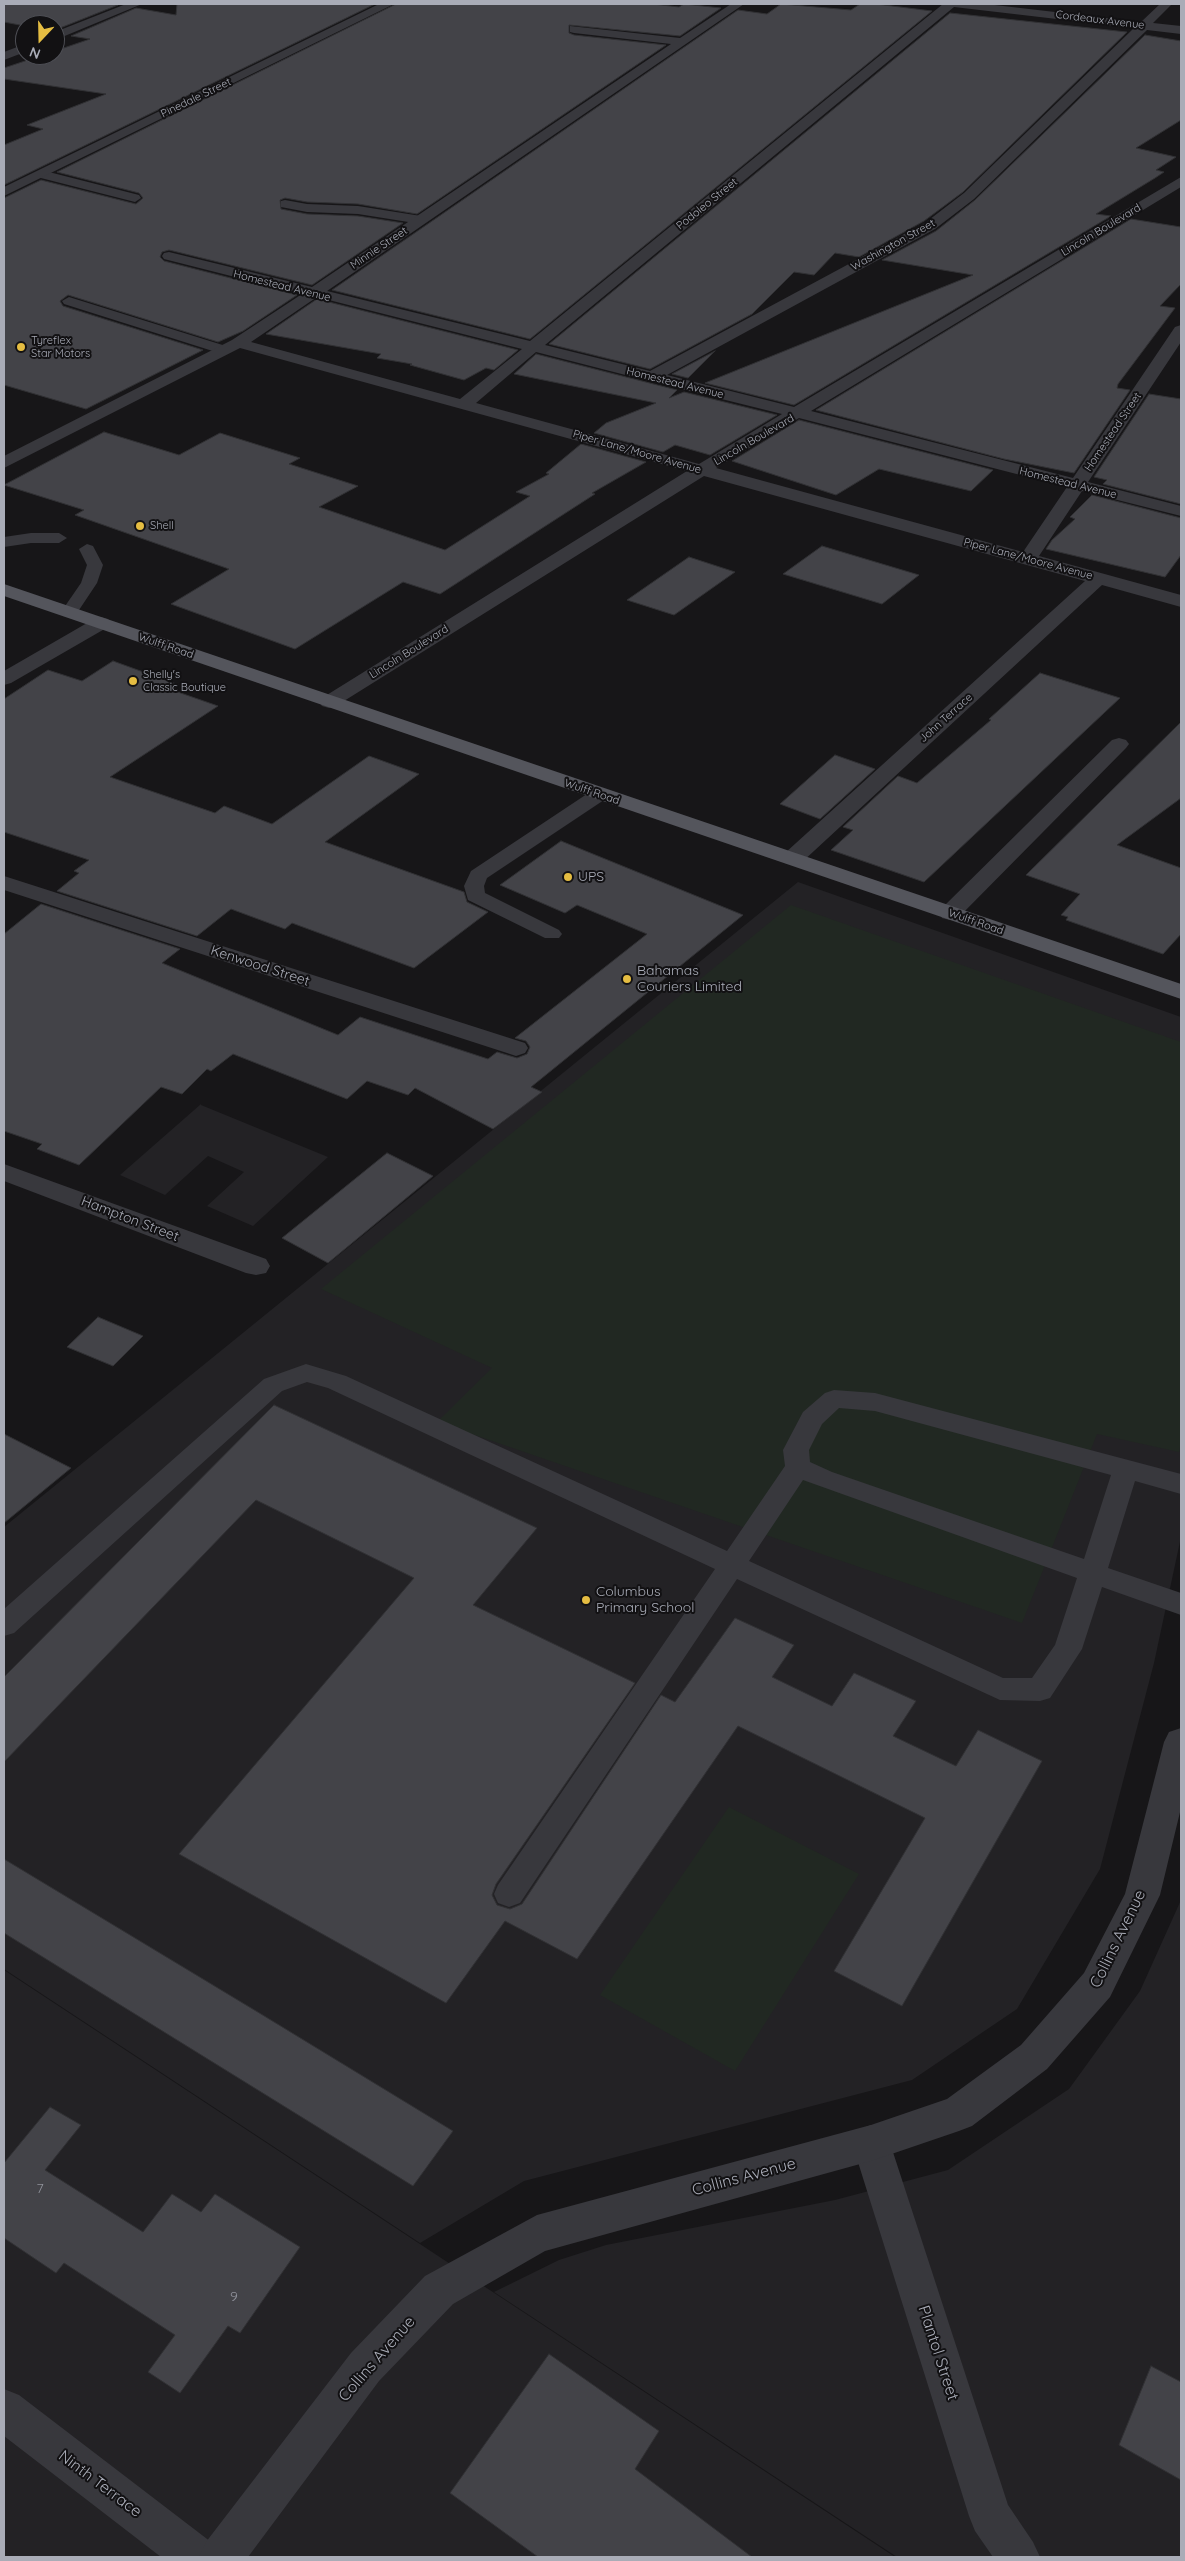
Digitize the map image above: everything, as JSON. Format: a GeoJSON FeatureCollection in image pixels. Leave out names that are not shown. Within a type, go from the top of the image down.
{"type":"FeatureCollection","features":[{"type":"Feature","properties":{"kind":"main road","name":"Wulff Road"},"geometry":{"type":"LineString","coordinates":[[4,590],[1181,992]]}},
{"type":"Feature","properties":{"kind":"street"},"geometry":{"type":"LineString","coordinates":[[65,32],[136,4]]}},
{"type":"Feature","properties":{"kind":"street","name":"Pinedale Street"},"geometry":{"type":"LineString","coordinates":[[4,192],[388,4]]}},
{"type":"Feature","properties":{"kind":"street","name":"Minnie Street"},"geometry":{"type":"LineString","coordinates":[[4,464],[231,347],[738,4]]}},
{"type":"Feature","properties":{"kind":"street","name":"Podoleo Street"},"geometry":{"type":"LineString","coordinates":[[464,404],[950,4]]}},
{"type":"Feature","properties":{"kind":"street","name":"Cordeaux Avenue"},"geometry":{"type":"LineString","coordinates":[[958,4],[1181,30]]}},
{"type":"Feature","properties":{"kind":"street","name":"Washington Street"},"geometry":{"type":"LineString","coordinates":[[650,377],[930,226],[969,196],[1166,4]]}},
{"type":"Feature","properties":{"kind":"street"},"geometry":{"type":"LineString","coordinates":[[574,29],[681,42]]}},
{"type":"Feature","properties":{"kind":"street","name":"Lincoln Boulevard"},"geometry":{"type":"LineString","coordinates":[[329,702],[701,470],[799,413],[1181,181]]}},
{"type":"Feature","properties":{"kind":"street","name":"Homestead Avenue"},"geometry":{"type":"LineString","coordinates":[[169,256],[312,294],[799,413],[1181,511]]}},
{"type":"Feature","properties":{"kind":"street","name":"Homestead Street"},"geometry":{"type":"LineString","coordinates":[[1028,559],[1181,330]]}},
{"type":"Feature","properties":{"kind":"street","name":"Piper Lane/Moore Avenue"},"geometry":{"type":"LineString","coordinates":[[231,347],[464,404],[1181,601]]}},
{"type":"Feature","properties":{"kind":"street","name":"John Terrace"},"geometry":{"type":"LineString","coordinates":[[793,858],[1099,578]]}},
{"type":"Feature","properties":{"kind":"street"},"geometry":{"type":"LineString","coordinates":[[4,678],[101,623]]}},
{"type":"Feature","properties":{"kind":"street"},"geometry":{"type":"LineString","coordinates":[[950,913],[1119,744]]}},
{"type":"Feature","properties":{"kind":"street","name":"Kenwood Street"},"geometry":{"type":"LineString","coordinates":[[4,883],[516,1048]]}},
{"type":"Feature","properties":{"kind":"street","name":"Hampton Street"},"geometry":{"type":"LineString","coordinates":[[4,1172],[256,1266]]}},
{"type":"Feature","properties":{"kind":"street","name":"Collins Avenue"},"geometry":{"type":"LineString","coordinates":[[221,2557],[365,2368],[439,2290],[537,2234],[871,2142],[959,2113],[1034,2057],[1098,1985],[1142,1895],[1181,1742]]}},
{"type":"Feature","properties":{"kind":"street","name":"Plantol Street"},"geometry":{"type":"LineString","coordinates":[[871,2142],[990,2516],[1018,2557]]}},
{"type":"Feature","properties":{"kind":"street","name":"Ninth Terrace"},"geometry":{"type":"LineString","coordinates":[[4,2410],[196,2557]]}},
{"type":"Feature","properties":{"kind":"lane"},"geometry":{"type":"LineString","coordinates":[[41,174],[135,198]]}},
{"type":"Feature","properties":{"kind":"lane"},"geometry":{"type":"LineString","coordinates":[[285,204],[317,209],[358,210],[421,220]]}},
{"type":"Feature","properties":{"kind":"lane"},"geometry":{"type":"LineString","coordinates":[[68,301],[231,347]]}},
{"type":"Feature","properties":{"kind":"lane"},"geometry":{"type":"LineString","coordinates":[[4,542],[31,538],[59,538]]}},
{"type":"Feature","properties":{"kind":"lane"},"geometry":{"type":"LineString","coordinates":[[69,612],[89,583],[94,565],[86,549]]}},
{"type":"Feature","properties":{"kind":"lane"},"geometry":{"type":"LineString","coordinates":[[552,934],[476,896],[474,886],[478,874],[600,794]]}},
{"type":"Feature","properties":{"kind":"lane"},"geometry":{"type":"LineString","coordinates":[[4,1625],[273,1385],[306,1373],[337,1382],[1000,1689],[1040,1690],[1068,1649],[1126,1469]]}},
{"type":"Feature","properties":{"kind":"lane"},"geometry":{"type":"LineString","coordinates":[[509,1894],[733,1565],[798,1466],[796,1450],[812,1418],[834,1399],[875,1402],[1181,1484]]}},
{"type":"Feature","properties":{"kind":"lane"},"geometry":{"type":"LineString","coordinates":[[798,1466],[823,1479],[1181,1604]]}},
{"type":"Feature","properties":{"kind":"shaded area","name":"Columbus Primary School"},"geometry":{"type":"Polygon","coordinates":[[[798,882],[1181,1017],[1181,1537],[1154,1663],[1100,1869],[1017,2009],[912,2080],[524,2181],[420,2243],[4,1969],[4,1527],[798,882]]]}},
{"type":"Feature","properties":{"kind":"shaded area"},"geometry":{"type":"Polygon","coordinates":[[[791,905],[1181,1042],[1181,1443],[1179,1452],[1097,1434],[1022,1623],[437,1422],[492,1368],[321,1289],[791,905]]]}},
{"type":"Feature","properties":{"kind":"shaded area"},"geometry":{"type":"Polygon","coordinates":[[[201,1104],[328,1157],[253,1226],[207,1206],[244,1172],[208,1156],[165,1195],[120,1175],[201,1104]]]}},
{"type":"Feature","properties":{"kind":"shaded area"},"geometry":{"type":"Polygon","coordinates":[[[729,1807],[859,1874],[735,2071],[600,1995],[729,1807]]]}},
{"type":"Feature","properties":{"kind":"shaded area"},"geometry":{"type":"Polygon","coordinates":[[[1181,1900],[1181,2557],[897,2557],[494,2292],[559,2260],[606,2245],[835,2200],[948,2170],[1069,2089],[1140,1991],[1181,1900]]]}},
{"type":"Feature","properties":{"kind":"shaded area"},"geometry":{"type":"Polygon","coordinates":[[[4,1970],[895,2557],[4,2557],[4,1970]]]}},
{"type":"Feature","properties":{"kind":"building"},"geometry":{"type":"Polygon","coordinates":[[[4,4],[118,5],[65,26],[65,15],[15,15],[15,24],[4,22],[4,4]]]}},
{"type":"Feature","properties":{"kind":"building"},"geometry":{"type":"Polygon","coordinates":[[[177,4],[375,4],[4,185],[4,145],[43,129],[27,125],[106,94],[4,79],[4,68],[15,64],[65,65],[65,48],[90,39],[71,36],[136,8],[176,15],[177,4]]]}},
{"type":"Feature","properties":{"kind":"building"},"geometry":{"type":"Polygon","coordinates":[[[396,4],[653,4],[679,7],[684,4],[721,8],[680,36],[569,25],[569,33],[574,35],[666,45],[417,214],[358,204],[307,202],[285,198],[280,200],[281,209],[307,214],[358,216],[403,223],[312,285],[169,250],[162,252],[160,257],[164,261],[297,295],[243,331],[218,342],[68,295],[60,301],[63,306],[203,350],[86,409],[4,385],[4,198],[41,180],[136,204],[143,198],[139,193],[57,172],[396,4]]]}},
{"type":"Feature","properties":{"kind":"building"},"geometry":{"type":"Polygon","coordinates":[[[781,4],[851,10],[860,4],[876,4],[932,11],[530,339],[332,290],[738,10],[767,14],[781,4]]]}},
{"type":"Feature","properties":{"kind":"building"},"geometry":{"type":"Polygon","coordinates":[[[950,13],[1127,32],[963,192],[924,221],[859,257],[835,253],[814,275],[794,272],[752,314],[650,369],[549,344],[950,13]]]}},
{"type":"Feature","properties":{"kind":"building"},"geometry":{"type":"Polygon","coordinates":[[[1145,35],[1181,41],[1181,120],[1136,148],[1176,157],[1156,170],[1164,172],[1096,214],[1111,216],[794,405],[705,383],[973,275],[882,260],[936,231],[975,200],[1145,35]]]}},
{"type":"Feature","properties":{"kind":"building"},"geometry":{"type":"Polygon","coordinates":[[[1131,219],[1181,227],[1181,284],[1160,306],[1175,308],[1118,384],[1117,388],[1130,390],[1074,473],[1004,459],[816,410],[1131,219]]]}},
{"type":"Feature","properties":{"kind":"building"},"geometry":{"type":"Polygon","coordinates":[[[317,299],[518,350],[494,370],[486,368],[464,380],[410,365],[412,364],[377,358],[381,354],[266,334],[317,299]]]}},
{"type":"Feature","properties":{"kind":"building"},"geometry":{"type":"Polygon","coordinates":[[[715,351],[688,378],[672,374],[715,351]]]}},
{"type":"Feature","properties":{"kind":"building"},"geometry":{"type":"Polygon","coordinates":[[[536,354],[677,390],[669,398],[684,392],[777,415],[710,455],[675,445],[663,452],[594,433],[606,423],[656,403],[514,374],[536,354]]]}},
{"type":"Feature","properties":{"kind":"building"},"geometry":{"type":"Polygon","coordinates":[[[1149,394],[1181,399],[1181,504],[1103,484],[1107,480],[1094,477],[1149,394]]]}},
{"type":"Feature","properties":{"kind":"building"},"geometry":{"type":"Polygon","coordinates":[[[799,420],[993,470],[971,491],[879,469],[836,495],[732,461],[799,420]]]}},
{"type":"Feature","properties":{"kind":"building"},"geometry":{"type":"Polygon","coordinates":[[[104,432],[179,455],[220,433],[300,458],[289,464],[358,486],[319,507],[445,550],[530,496],[516,492],[549,474],[546,473],[581,444],[646,462],[592,493],[595,494],[440,594],[403,582],[295,649],[171,604],[229,569],[75,515],[84,510],[4,485],[104,432]]]}},
{"type":"Feature","properties":{"kind":"building"},"geometry":{"type":"Polygon","coordinates":[[[1092,495],[1181,518],[1181,555],[1165,577],[1046,549],[1052,540],[1075,519],[1070,517],[1092,495]]]}},
{"type":"Feature","properties":{"kind":"building"},"geometry":{"type":"Polygon","coordinates":[[[822,546],[919,575],[882,604],[783,574],[822,546]]]}},
{"type":"Feature","properties":{"kind":"building"},"geometry":{"type":"Polygon","coordinates":[[[689,557],[735,572],[674,615],[627,600],[689,557]]]}},
{"type":"Feature","properties":{"kind":"building"},"geometry":{"type":"Polygon","coordinates":[[[113,661],[179,685],[172,690],[218,706],[110,777],[215,813],[224,806],[272,824],[369,756],[419,774],[325,842],[464,892],[467,902],[488,912],[414,968],[292,923],[285,929],[231,909],[197,936],[57,891],[79,873],[74,871],[89,860],[4,832],[4,699],[48,670],[82,681],[113,661]]]}},
{"type":"Feature","properties":{"kind":"building"},"geometry":{"type":"Polygon","coordinates":[[[1040,673],[1120,698],[924,882],[831,850],[853,830],[843,827],[898,776],[917,783],[991,720],[989,719],[1040,673]]]}},
{"type":"Feature","properties":{"kind":"building"},"geometry":{"type":"Polygon","coordinates":[[[1181,722],[1181,798],[1117,845],[1181,868],[1181,934],[1163,954],[1066,920],[1068,917],[1061,915],[1080,894],[1026,875],[1181,722]]]}},
{"type":"Feature","properties":{"kind":"building"},"geometry":{"type":"Polygon","coordinates":[[[835,755],[875,769],[820,819],[780,804],[835,755]]]}},
{"type":"Feature","properties":{"kind":"building"},"geometry":{"type":"Polygon","coordinates":[[[561,841],[743,915],[531,1087],[542,1092],[493,1129],[415,1088],[408,1095],[367,1081],[347,1099],[233,1054],[211,1071],[207,1069],[182,1094],[161,1087],[79,1165],[37,1149],[42,1144],[4,1131],[4,934],[41,904],[180,949],[162,963],[338,1035],[360,1017],[488,1059],[497,1052],[517,1058],[527,1054],[530,1047],[526,1041],[515,1038],[647,934],[577,905],[565,913],[500,885],[561,841]]]}},
{"type":"Feature","properties":{"kind":"building"},"geometry":{"type":"Polygon","coordinates":[[[387,1153],[433,1176],[328,1263],[282,1238],[387,1153]]]}},
{"type":"Feature","properties":{"kind":"building"},"geometry":{"type":"Polygon","coordinates":[[[98,1317],[143,1336],[113,1366],[67,1347],[98,1317]]]}},
{"type":"Feature","properties":{"kind":"building"},"geometry":{"type":"Polygon","coordinates":[[[274,1405],[537,1528],[473,1605],[635,1683],[496,1884],[492,1895],[497,1905],[510,1909],[522,1904],[661,1695],[675,1702],[735,1618],[794,1645],[772,1677],[832,1706],[854,1673],[916,1701],[893,1736],[956,1766],[978,1730],[1042,1761],[902,2006],[834,1971],[925,1818],[738,1726],[577,1959],[505,1921],[446,2003],[179,1854],[414,1578],[256,1500],[4,1762],[4,1677],[274,1405]]]}},
{"type":"Feature","properties":{"kind":"building"},"geometry":{"type":"Polygon","coordinates":[[[4,1434],[71,1468],[4,1523],[4,1434]]]}},
{"type":"Feature","properties":{"kind":"building"},"geometry":{"type":"Polygon","coordinates":[[[4,1859],[453,2131],[413,2186],[4,1933],[4,1859]]]}},
{"type":"Feature","properties":{"kind":"building"},"geometry":{"type":"Polygon","coordinates":[[[50,2107],[81,2125],[45,2170],[143,2232],[172,2194],[201,2212],[215,2194],[300,2247],[240,2333],[228,2326],[180,2393],[148,2372],[175,2335],[64,2263],[56,2273],[4,2238],[4,2163],[50,2107]]]}},
{"type":"Feature","properties":{"kind":"building"},"geometry":{"type":"Polygon","coordinates":[[[549,2354],[659,2431],[635,2469],[752,2557],[538,2557],[450,2493],[549,2354]]]}},
{"type":"Feature","properties":{"kind":"building"},"geometry":{"type":"Polygon","coordinates":[[[1151,2366],[1181,2382],[1181,2480],[1119,2445],[1151,2366]]]}},
{"type":"Feature","properties":{"kind":"place","name":"Tyreflex Star Motors"},"geometry":{"type":"Point","coordinates":[21,347]}},
{"type":"Feature","properties":{"kind":"place","name":"Shell"},"geometry":{"type":"Point","coordinates":[140,526]}},
{"type":"Feature","properties":{"kind":"place","name":"Shelly's Classic Boutique"},"geometry":{"type":"Point","coordinates":[133,681]}},
{"type":"Feature","properties":{"kind":"place","name":"UPS"},"geometry":{"type":"Point","coordinates":[568,877]}},
{"type":"Feature","properties":{"kind":"place","name":"Bahamas Couriers Limited"},"geometry":{"type":"Point","coordinates":[627,979]}},
{"type":"Feature","properties":{"kind":"place","name":"Columbus Primary School"},"geometry":{"type":"Point","coordinates":[586,1600]}}]}
